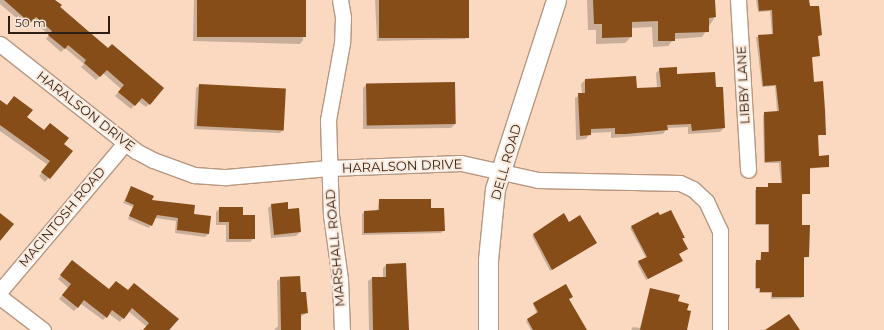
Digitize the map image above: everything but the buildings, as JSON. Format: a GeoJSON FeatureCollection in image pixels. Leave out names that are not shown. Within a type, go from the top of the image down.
{"type":"FeatureCollection","features":[{"type":"Feature","properties":{"kind":"street","name":"MARSHALL ROAD"},"geometry":{"type":"LineString","coordinates":[[340,0],[343,17],[342,43],[328,120],[330,215],[340,279],[342,330]]}},
{"type":"Feature","properties":{"kind":"street","name":"DELL ROAD"},"geometry":{"type":"LineString","coordinates":[[488,330],[491,224],[500,173],[556,0]]}},
{"type":"Feature","properties":{"kind":"street","name":"LIBBY LANE"},"geometry":{"type":"LineString","coordinates":[[738,0],[748,170]]}},
{"type":"Feature","properties":{"kind":"street","name":"HARALSON DRIVE"},"geometry":{"type":"LineString","coordinates":[[0,44],[125,143],[153,160],[194,175],[226,178],[329,168],[461,163],[500,173],[538,180],[664,181],[680,183],[693,189],[706,200],[720,231],[720,330]]}},
{"type":"Feature","properties":{"kind":"street","name":"MACINTOSH ROAD"},"geometry":{"type":"LineString","coordinates":[[0,291],[125,143]]}},
{"type":"Feature","properties":{"kind":"street"},"geometry":{"type":"LineString","coordinates":[[0,298],[43,330]]}}]}
